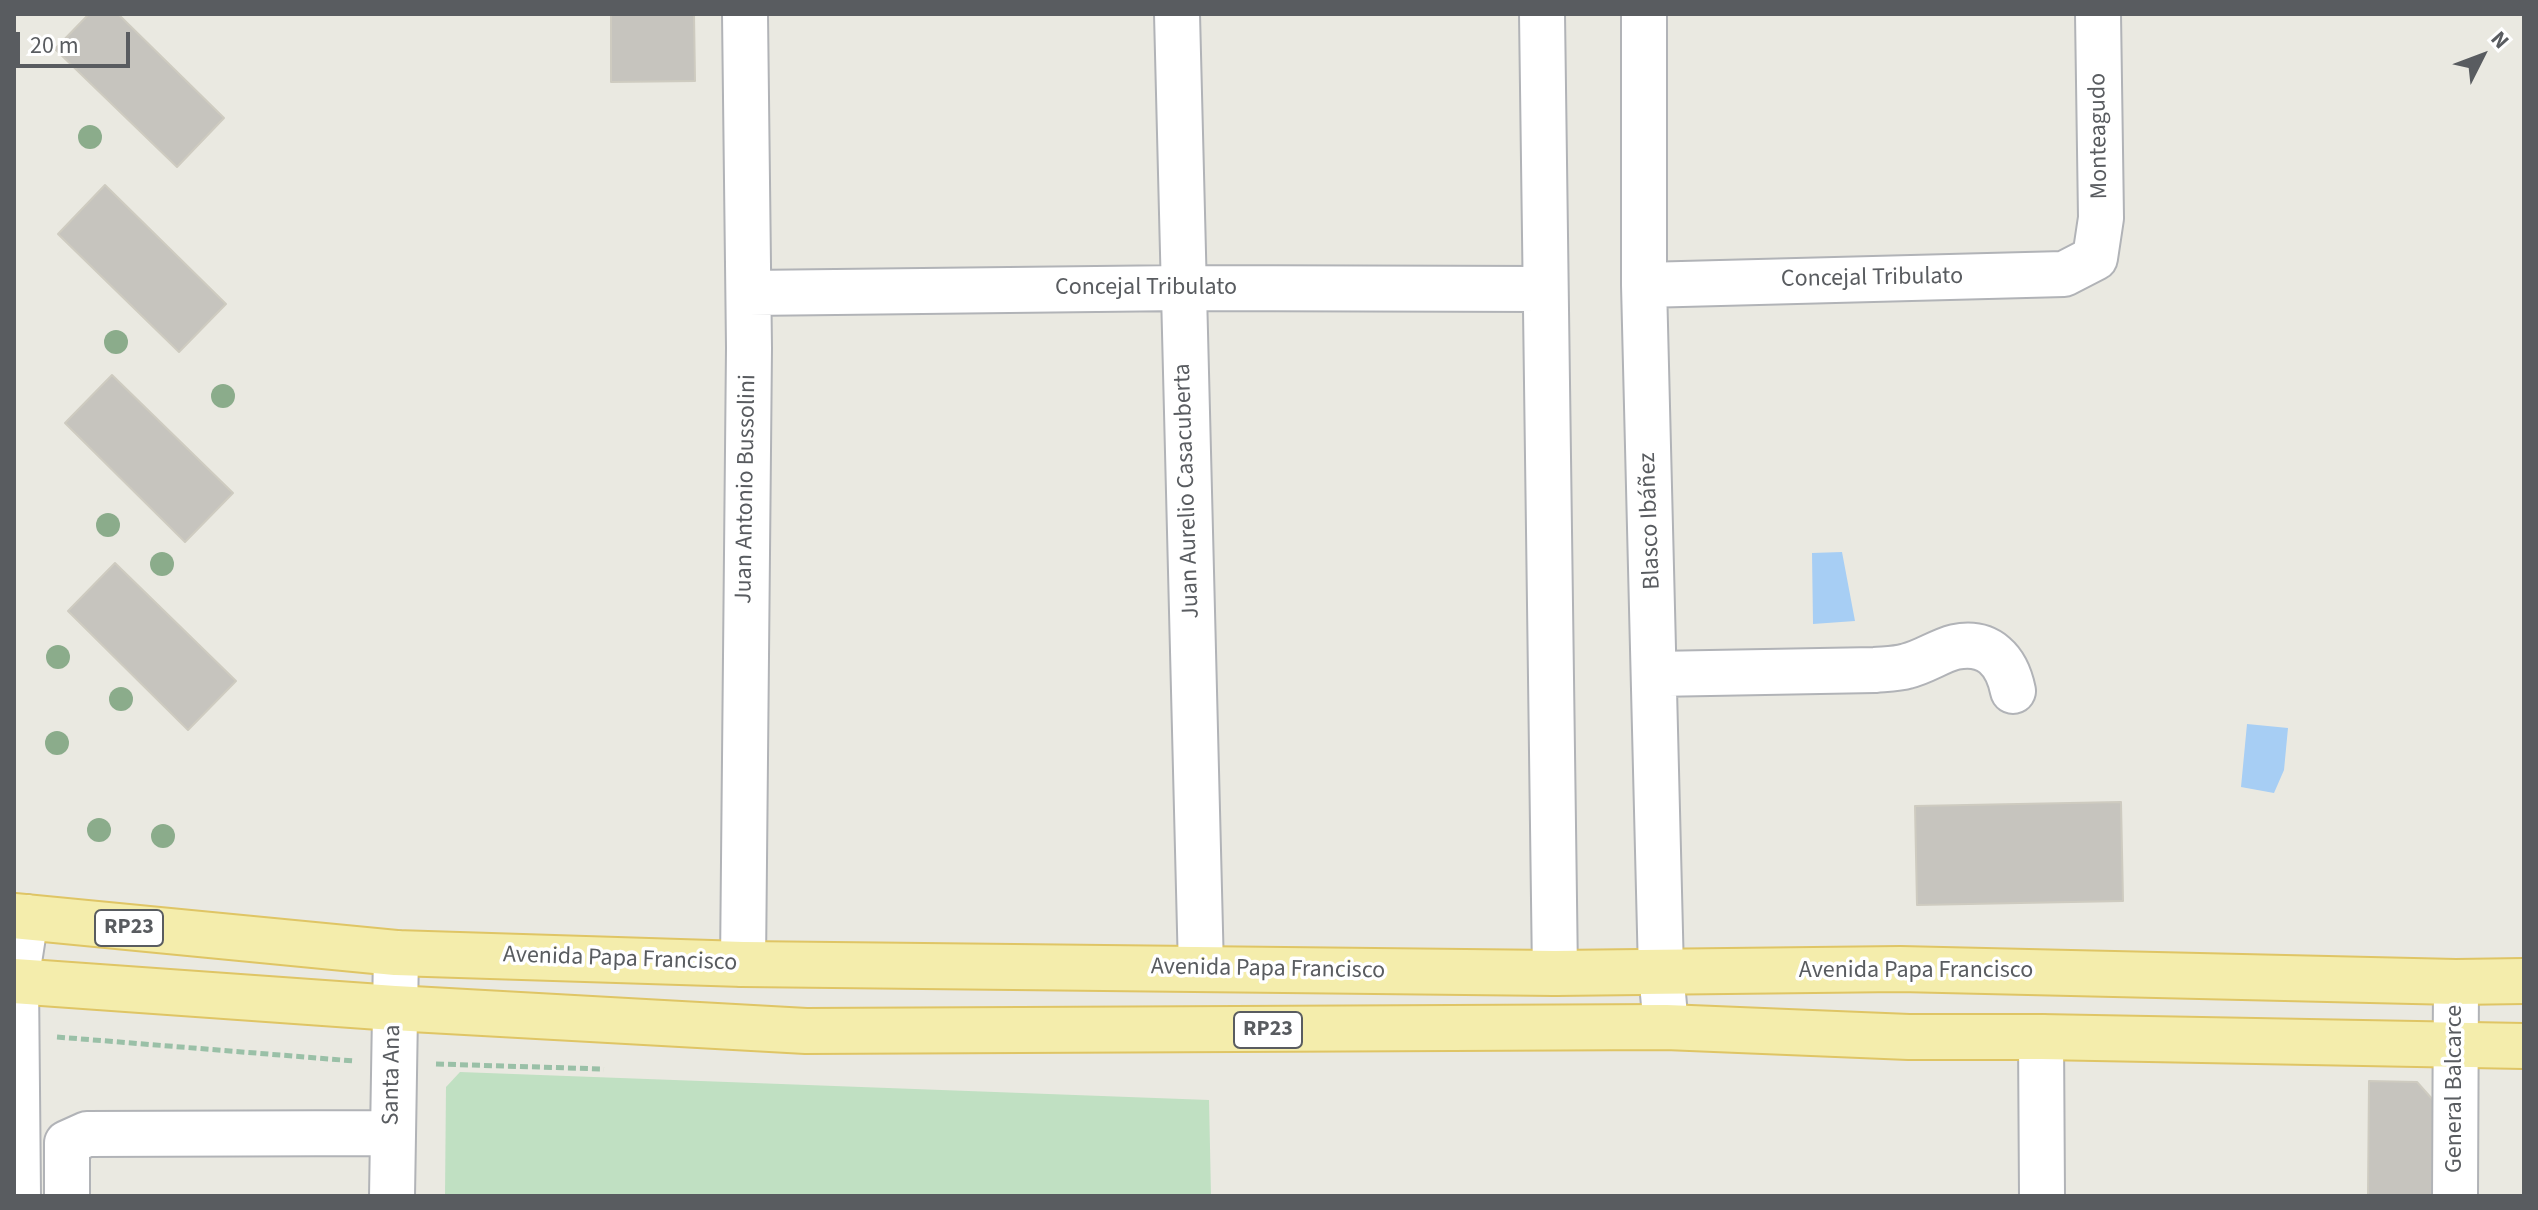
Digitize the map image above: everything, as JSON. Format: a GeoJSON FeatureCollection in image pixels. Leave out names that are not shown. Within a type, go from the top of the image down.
{"type":"FeatureCollection","features":[{"type":"Feature","properties":{"kind":"main road","name":"Avenida Papa Francisco"},"geometry":{"type":"LineString","coordinates":[[20,917],[396,953],[743,964],[1555,973],[1900,969],[2524,981]]}},
{"type":"Feature","properties":{"kind":"main road","name":"RP23"},"geometry":{"type":"LineString","coordinates":[[15,981],[394,1008],[806,1031],[1666,1027],[1909,1037],[2524,1046]]}},
{"type":"Feature","properties":{"kind":"street","name":"Juan Antonio Bussolini"},"geometry":{"type":"LineString","coordinates":[[743,964],[749,293],[745,14]]}},
{"type":"Feature","properties":{"kind":"street","name":"Juan Aurelio Casacuberta"},"geometry":{"type":"LineString","coordinates":[[1177,14],[1201,969]]}},
{"type":"Feature","properties":{"kind":"street"},"geometry":{"type":"LineString","coordinates":[[1542,14],[1555,973]]}},
{"type":"Feature","properties":{"kind":"street","name":"Blasco Ibáñez"},"geometry":{"type":"LineString","coordinates":[[1644,14],[1644,285],[1661,972],[1666,1027]]}},
{"type":"Feature","properties":{"kind":"street","name":"Monteagudo"},"geometry":{"type":"LineString","coordinates":[[2095,258],[2101,218],[2098,14]]}},
{"type":"Feature","properties":{"kind":"street","name":"Concejal Tribulato"},"geometry":{"type":"LineString","coordinates":[[1644,285],[2064,274],[2095,258]]}},
{"type":"Feature","properties":{"kind":"street","name":"Concejal Tribulato"},"geometry":{"type":"LineString","coordinates":[[749,293],[1183,288],[1544,289]]}},
{"type":"Feature","properties":{"kind":"street"},"geometry":{"type":"LineString","coordinates":[[1655,674],[1875,670],[1908,666],[1955,647],[1974,646],[1993,652],[2010,674],[2013,691]]}},
{"type":"Feature","properties":{"kind":"street"},"geometry":{"type":"LineString","coordinates":[[18,1196],[15,981],[20,917]]}},
{"type":"Feature","properties":{"kind":"street","name":"Santa Ana"},"geometry":{"type":"LineString","coordinates":[[392,1196],[396,953]]}},
{"type":"Feature","properties":{"kind":"street","name":"General Balcarce"},"geometry":{"type":"LineString","coordinates":[[2455,1196],[2456,982]]}},
{"type":"Feature","properties":{"kind":"street"},"geometry":{"type":"LineString","coordinates":[[2041,1037],[2042,1196]]}},
{"type":"Feature","properties":{"kind":"street"},"geometry":{"type":"LineString","coordinates":[[67,1196],[67,1143],[87,1134],[392,1133]]}},
{"type":"Feature","properties":{"kind":"path"},"geometry":{"type":"LineString","coordinates":[[56,1037],[393,1062],[604,1069]]}},
{"type":"Feature","properties":{"kind":"green space"},"geometry":{"type":"Polygon","coordinates":[[[460,1072],[1209,1100],[1211,1196],[445,1196],[446,1087],[460,1072]]]}},
{"type":"Feature","properties":{"kind":"water"},"geometry":{"type":"Polygon","coordinates":[[[1842,552],[1855,621],[1813,624],[1812,553],[1842,552]]]}},
{"type":"Feature","properties":{"kind":"water"},"geometry":{"type":"Polygon","coordinates":[[[2247,724],[2288,728],[2284,770],[2274,793],[2241,787],[2247,724]]]}},
{"type":"Feature","properties":{"kind":"building"},"geometry":{"type":"Polygon","coordinates":[[[89,14],[118,14],[224,118],[177,167],[55,49],[89,14]]]}},
{"type":"Feature","properties":{"kind":"building"},"geometry":{"type":"Polygon","coordinates":[[[611,14],[694,14],[695,81],[611,82],[611,14]]]}},
{"type":"Feature","properties":{"kind":"building"},"geometry":{"type":"Polygon","coordinates":[[[105,185],[226,304],[179,352],[58,234],[105,185]]]}},
{"type":"Feature","properties":{"kind":"building"},"geometry":{"type":"Polygon","coordinates":[[[112,375],[233,493],[185,542],[65,423],[112,375]]]}},
{"type":"Feature","properties":{"kind":"building"},"geometry":{"type":"Polygon","coordinates":[[[115,563],[236,681],[188,730],[68,611],[115,563]]]}},
{"type":"Feature","properties":{"kind":"building"},"geometry":{"type":"Polygon","coordinates":[[[2121,802],[2123,901],[1917,905],[1915,806],[2121,802]]]}},
{"type":"Feature","properties":{"kind":"building"},"geometry":{"type":"Polygon","coordinates":[[[2369,1081],[2417,1082],[2433,1100],[2432,1196],[2368,1196],[2369,1081]]]}}]}
